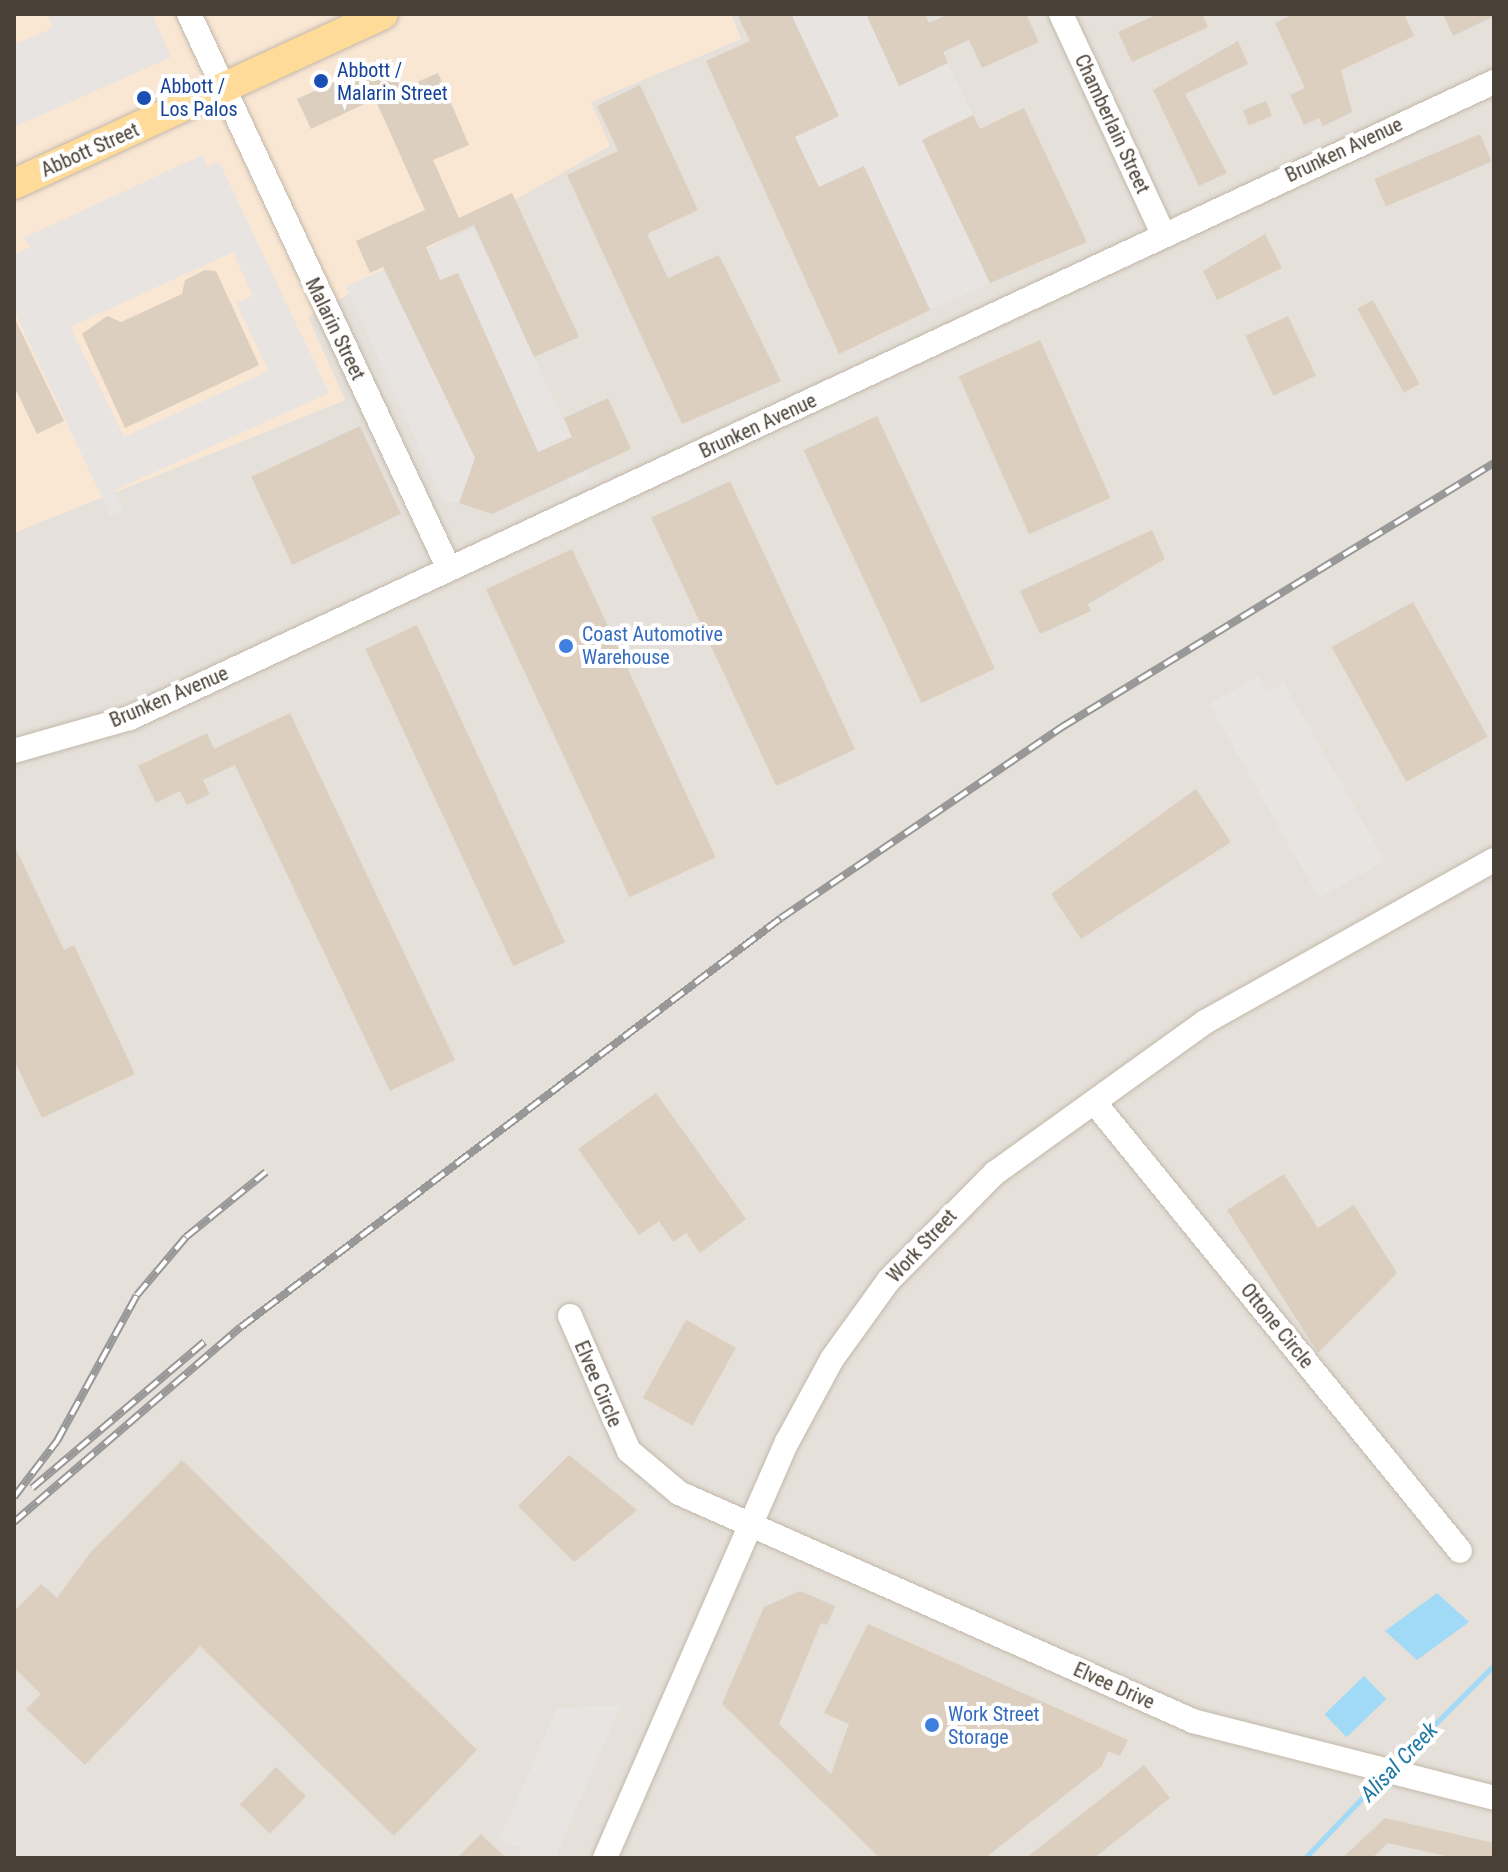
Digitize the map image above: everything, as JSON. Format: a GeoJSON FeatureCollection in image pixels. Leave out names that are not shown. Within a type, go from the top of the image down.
{"type":"FeatureCollection","features":[{"type":"Feature","properties":{"kind":"main road","name":"Abbott Street"},"geometry":{"type":"LineString","coordinates":[[14,184],[383,14]]}},
{"type":"Feature","properties":{"kind":"street","name":"Malarin Street"},"geometry":{"type":"LineString","coordinates":[[189,14],[221,90],[449,569]]}},
{"type":"Feature","properties":{"kind":"street","name":"Chamberlain Street"},"geometry":{"type":"LineString","coordinates":[[1061,14],[1163,234]]}},
{"type":"Feature","properties":{"kind":"street","name":"Brunken Avenue"},"geometry":{"type":"LineString","coordinates":[[14,751],[130,718],[1494,82]]}},
{"type":"Feature","properties":{"kind":"street","name":"Work Street"},"geometry":{"type":"LineString","coordinates":[[605,1858],[751,1526],[825,1373],[889,1280],[995,1173],[1205,1022],[1494,860]]}},
{"type":"Feature","properties":{"kind":"street","name":"Ottone Circle"},"geometry":{"type":"LineString","coordinates":[[1094,1102],[1460,1551]]}},
{"type":"Feature","properties":{"kind":"street","name":"Elvee Circle"},"geometry":{"type":"LineString","coordinates":[[570,1316],[629,1451],[679,1493],[751,1526]]}},
{"type":"Feature","properties":{"kind":"street","name":"Elvee Drive"},"geometry":{"type":"LineString","coordinates":[[751,1526],[1193,1721],[1494,1798]]}},
{"type":"Feature","properties":{"kind":"shaded area"},"geometry":{"type":"Polygon","coordinates":[[[14,14],[731,14],[741,39],[592,102],[611,146],[308,317],[345,400],[14,533],[14,14]]]}},
{"type":"Feature","properties":{"kind":"shaded area"},"geometry":{"type":"Polygon","coordinates":[[[47,14],[152,14],[171,57],[14,127],[14,45],[53,28],[47,14]]]}},
{"type":"Feature","properties":{"kind":"shaded area"},"geometry":{"type":"Polygon","coordinates":[[[731,14],[1494,14],[1494,1858],[14,1858],[14,533],[345,400],[308,317],[610,146],[591,102],[741,39],[731,14]]]}},
{"type":"Feature","properties":{"kind":"shaded area"},"geometry":{"type":"Polygon","coordinates":[[[791,14],[866,14],[899,86],[948,63],[973,115],[922,140],[990,283],[930,310],[864,167],[819,187],[795,137],[838,115],[791,14]]]}},
{"type":"Feature","properties":{"kind":"shaded area"},"geometry":{"type":"Polygon","coordinates":[[[202,155],[207,167],[219,162],[329,393],[115,490],[124,511],[111,517],[14,310],[14,255],[31,247],[24,238],[202,155]],[[233,252],[70,327],[124,437],[269,371],[236,303],[253,296],[233,252]]]}},
{"type":"Feature","properties":{"kind":"shaded area"},"geometry":{"type":"Polygon","coordinates":[[[474,228],[590,477],[571,486],[553,446],[538,452],[458,273],[440,280],[434,267],[392,287],[479,465],[459,503],[443,500],[346,287],[474,228]]]}},
{"type":"Feature","properties":{"kind":"shaded area"},"geometry":{"type":"Polygon","coordinates":[[[1259,676],[1268,692],[1284,683],[1385,861],[1319,898],[1209,704],[1259,676]]]}},
{"type":"Feature","properties":{"kind":"shaded area"},"geometry":{"type":"Polygon","coordinates":[[[621,1705],[555,1858],[517,1858],[521,1848],[499,1840],[557,1708],[621,1705]]]}},
{"type":"Feature","properties":{"kind":"water"},"geometry":{"type":"Polygon","coordinates":[[[1437,1593],[1469,1622],[1417,1660],[1385,1631],[1437,1593]]]}},
{"type":"Feature","properties":{"kind":"water"},"geometry":{"type":"Polygon","coordinates":[[[1364,1676],[1386,1699],[1347,1737],[1324,1714],[1364,1676]]]}},
{"type":"Feature","properties":{"kind":"building"},"geometry":{"type":"Polygon","coordinates":[[[737,14],[791,14],[839,116],[795,137],[819,187],[864,166],[930,310],[839,354],[706,61],[750,41],[737,14]]]}},
{"type":"Feature","properties":{"kind":"building"},"geometry":{"type":"Polygon","coordinates":[[[866,14],[925,14],[929,23],[949,14],[1026,14],[1039,42],[982,68],[969,40],[943,52],[948,63],[899,86],[866,14]]]}},
{"type":"Feature","properties":{"kind":"building"},"geometry":{"type":"Polygon","coordinates":[[[1158,14],[1202,14],[1208,27],[1132,62],[1118,32],[1158,14]]]}},
{"type":"Feature","properties":{"kind":"building"},"geometry":{"type":"Polygon","coordinates":[[[1293,14],[1404,14],[1414,36],[1341,70],[1352,112],[1323,126],[1319,118],[1304,125],[1290,95],[1305,88],[1275,23],[1293,14]]]}},
{"type":"Feature","properties":{"kind":"building"},"geometry":{"type":"Polygon","coordinates":[[[1443,14],[1494,14],[1494,16],[1453,36],[1443,14]]]}},
{"type":"Feature","properties":{"kind":"building"},"geometry":{"type":"Polygon","coordinates":[[[1238,41],[1248,64],[1185,94],[1227,173],[1199,186],[1153,90],[1238,41]]]}},
{"type":"Feature","properties":{"kind":"building"},"geometry":{"type":"Polygon","coordinates":[[[387,58],[401,89],[438,73],[469,145],[433,160],[459,218],[512,193],[579,337],[534,357],[474,225],[426,247],[440,280],[458,273],[538,452],[572,437],[564,418],[608,398],[631,449],[492,514],[459,503],[475,458],[383,267],[370,273],[356,241],[425,210],[375,99],[311,129],[297,99],[387,58]]]}},
{"type":"Feature","properties":{"kind":"building"},"geometry":{"type":"Polygon","coordinates":[[[640,85],[698,210],[647,234],[668,278],[719,255],[781,381],[682,424],[567,175],[618,151],[597,106],[640,85]]]}},
{"type":"Feature","properties":{"kind":"building"},"geometry":{"type":"Polygon","coordinates":[[[1266,101],[1272,116],[1249,125],[1243,110],[1266,101]]]}},
{"type":"Feature","properties":{"kind":"building"},"geometry":{"type":"Polygon","coordinates":[[[1024,108],[1087,242],[990,283],[922,140],[973,115],[980,129],[1024,108]]]}},
{"type":"Feature","properties":{"kind":"building"},"geometry":{"type":"Polygon","coordinates":[[[1480,134],[1492,162],[1386,207],[1374,179],[1480,134]]]}},
{"type":"Feature","properties":{"kind":"building"},"geometry":{"type":"Polygon","coordinates":[[[1265,234],[1282,268],[1217,300],[1203,271],[1265,234]]]}},
{"type":"Feature","properties":{"kind":"building"},"geometry":{"type":"Polygon","coordinates":[[[205,270],[216,271],[259,365],[125,428],[82,334],[107,316],[121,322],[182,294],[185,280],[205,270]]]}},
{"type":"Feature","properties":{"kind":"building"},"geometry":{"type":"Polygon","coordinates":[[[1373,300],[1420,384],[1404,393],[1357,309],[1373,300]]]}},
{"type":"Feature","properties":{"kind":"building"},"geometry":{"type":"Polygon","coordinates":[[[1288,316],[1316,376],[1273,396],[1245,336],[1288,316]]]}},
{"type":"Feature","properties":{"kind":"building"},"geometry":{"type":"Polygon","coordinates":[[[14,317],[64,421],[37,434],[14,386],[14,317]]]}},
{"type":"Feature","properties":{"kind":"building"},"geometry":{"type":"Polygon","coordinates":[[[1040,340],[1110,498],[1029,534],[959,376],[1040,340]]]}},
{"type":"Feature","properties":{"kind":"building"},"geometry":{"type":"Polygon","coordinates":[[[877,416],[995,669],[921,703],[804,450],[877,416]]]}},
{"type":"Feature","properties":{"kind":"building"},"geometry":{"type":"Polygon","coordinates":[[[360,426],[401,514],[292,565],[251,477],[360,426]]]}},
{"type":"Feature","properties":{"kind":"building"},"geometry":{"type":"Polygon","coordinates":[[[730,481],[855,749],[776,786],[651,518],[730,481]]]}},
{"type":"Feature","properties":{"kind":"building"},"geometry":{"type":"Polygon","coordinates":[[[1152,530],[1165,559],[1088,604],[1091,611],[1040,634],[1020,591],[1152,530]]]}},
{"type":"Feature","properties":{"kind":"building"},"geometry":{"type":"Polygon","coordinates":[[[572,549],[716,857],[630,897],[486,589],[572,549]]]}},
{"type":"Feature","properties":{"kind":"building"},"geometry":{"type":"Polygon","coordinates":[[[1413,602],[1488,737],[1406,782],[1332,647],[1413,602]]]}},
{"type":"Feature","properties":{"kind":"building"},"geometry":{"type":"Polygon","coordinates":[[[417,625],[565,942],[513,966],[365,649],[417,625]]]}},
{"type":"Feature","properties":{"kind":"building"},"geometry":{"type":"Polygon","coordinates":[[[290,713],[455,1060],[390,1091],[235,765],[203,780],[210,794],[187,805],[180,791],[156,803],[138,766],[207,733],[214,749],[290,713]]]}},
{"type":"Feature","properties":{"kind":"building"},"geometry":{"type":"Polygon","coordinates":[[[1196,789],[1231,842],[1081,939],[1051,894],[1196,789]]]}},
{"type":"Feature","properties":{"kind":"building"},"geometry":{"type":"Polygon","coordinates":[[[14,845],[64,950],[74,945],[135,1074],[42,1118],[14,1060],[14,845]]]}},
{"type":"Feature","properties":{"kind":"building"},"geometry":{"type":"Polygon","coordinates":[[[656,1093],[746,1219],[700,1253],[686,1233],[673,1242],[659,1221],[639,1235],[578,1149],[656,1093]]]}},
{"type":"Feature","properties":{"kind":"building"},"geometry":{"type":"Polygon","coordinates":[[[1284,1174],[1318,1228],[1354,1205],[1397,1273],[1318,1353],[1227,1210],[1284,1174]]]}},
{"type":"Feature","properties":{"kind":"building"},"geometry":{"type":"Polygon","coordinates":[[[686,1320],[736,1348],[693,1425],[643,1398],[686,1320]]]}},
{"type":"Feature","properties":{"kind":"building"},"geometry":{"type":"Polygon","coordinates":[[[569,1455],[637,1510],[574,1562],[518,1506],[569,1455]]]}},
{"type":"Feature","properties":{"kind":"building"},"geometry":{"type":"Polygon","coordinates":[[[182,1460],[477,1750],[394,1836],[200,1646],[85,1765],[26,1709],[41,1694],[14,1668],[14,1611],[41,1584],[57,1598],[90,1553],[182,1460]]]}},
{"type":"Feature","properties":{"kind":"building","name":"Work Street Storage"},"geometry":{"type":"Polygon","coordinates":[[[800,1591],[835,1606],[827,1625],[821,1623],[779,1724],[831,1774],[849,1724],[824,1713],[868,1624],[1128,1740],[1120,1756],[1108,1751],[1102,1766],[985,1858],[880,1858],[722,1704],[764,1607],[800,1591]]]}},
{"type":"Feature","properties":{"kind":"building"},"geometry":{"type":"Polygon","coordinates":[[[1144,1765],[1170,1798],[1094,1858],[1026,1858],[1144,1765]]]}},
{"type":"Feature","properties":{"kind":"building"},"geometry":{"type":"Polygon","coordinates":[[[276,1767],[306,1796],[270,1834],[240,1804],[276,1767]]]}},
{"type":"Feature","properties":{"kind":"building"},"geometry":{"type":"Polygon","coordinates":[[[1385,1818],[1494,1843],[1494,1858],[1454,1858],[1388,1843],[1372,1858],[1342,1858],[1385,1818]]]}},
{"type":"Feature","properties":{"kind":"building"},"geometry":{"type":"Polygon","coordinates":[[[481,1834],[506,1858],[457,1858],[481,1834]]]}},
{"type":"Feature","properties":{"kind":"waterway","name":"Alisal Creek"},"geometry":{"type":"LineString","coordinates":[[1394,1765],[1494,1665]]}},
{"type":"Feature","properties":{"kind":"waterway","name":"Alisal Creek"},"geometry":{"type":"LineString","coordinates":[[1305,1858],[1381,1778]]}},
{"type":"Feature","properties":{"kind":"railway"},"geometry":{"type":"LineString","coordinates":[[14,1522],[241,1327],[781,918],[1062,727],[1494,463]]}},
{"type":"Feature","properties":{"kind":"railway"},"geometry":{"type":"LineString","coordinates":[[14,1497],[57,1441],[137,1295],[186,1237],[266,1172]]}},
{"type":"Feature","properties":{"kind":"railway"},"geometry":{"type":"LineString","coordinates":[[32,1488],[204,1342]]}},
{"type":"Feature","properties":{"kind":"place","name":"Abbott / Malarin Street"},"geometry":{"type":"Point","coordinates":[321,81]}},
{"type":"Feature","properties":{"kind":"place","name":"Abbott / Los Palos"},"geometry":{"type":"Point","coordinates":[144,98]}},
{"type":"Feature","properties":{"kind":"place","name":"Coast Automotive Warehouse"},"geometry":{"type":"Point","coordinates":[566,646]}},
{"type":"Feature","properties":{"kind":"place","name":"Work Street Storage"},"geometry":{"type":"Point","coordinates":[932,1725]}}]}
